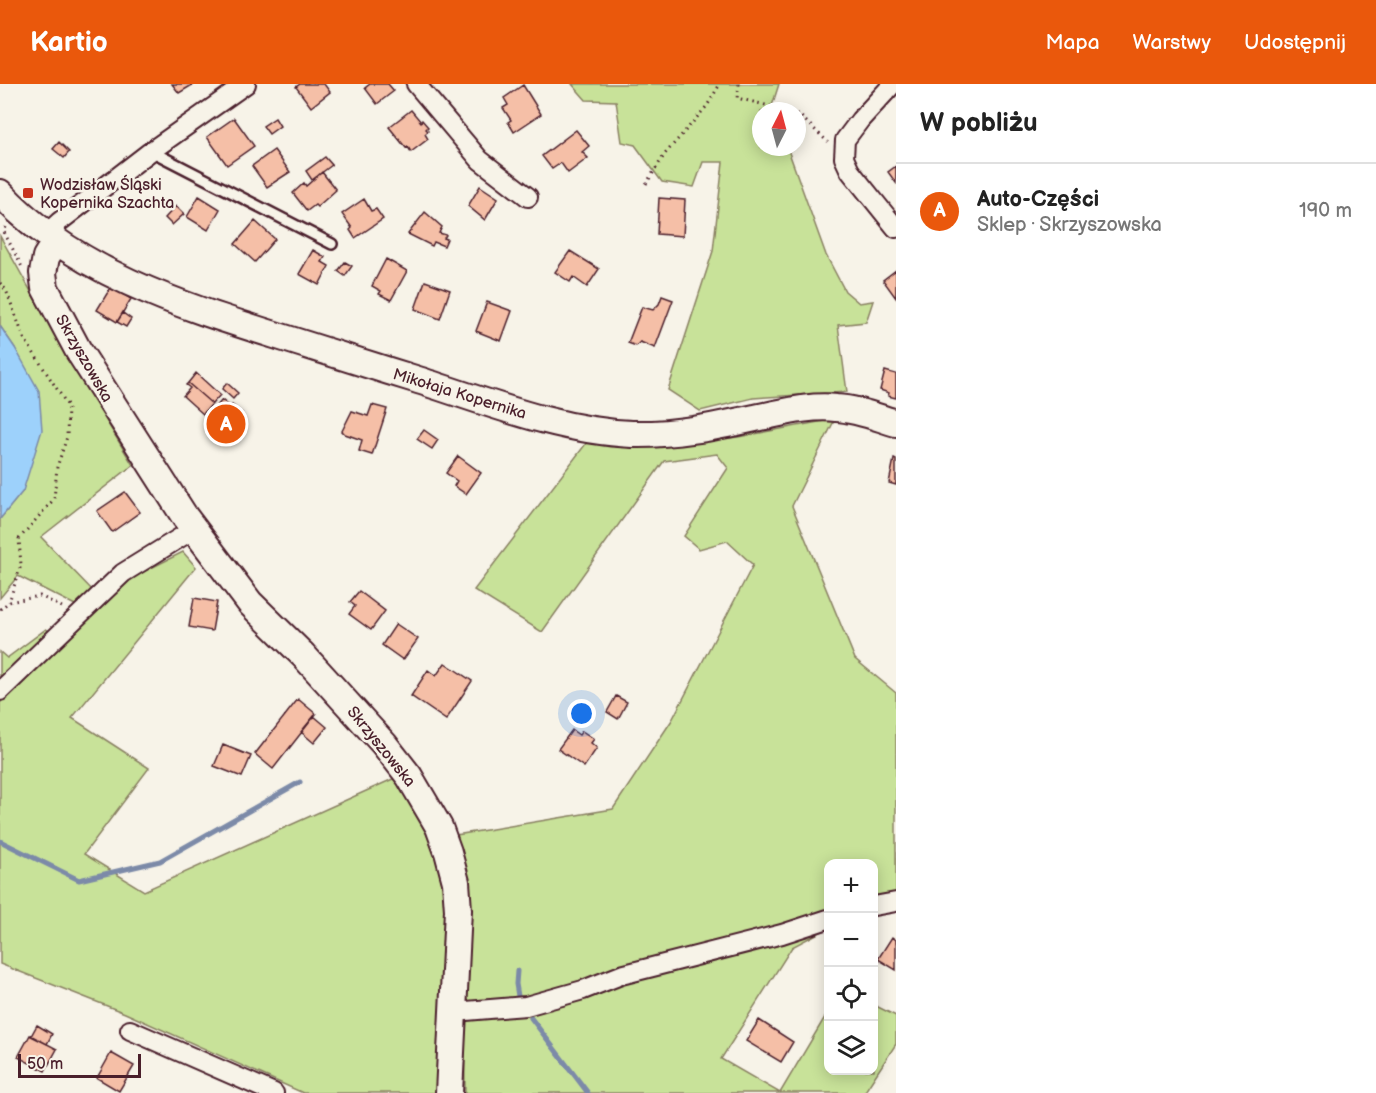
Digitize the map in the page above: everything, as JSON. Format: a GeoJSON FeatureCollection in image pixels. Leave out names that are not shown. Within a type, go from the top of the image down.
{"type":"FeatureCollection","features":[{"type":"Feature","properties":{"kind":"street"},"geometry":{"type":"LineString","coordinates":[[51,238],[59,222],[151,151],[246,84]]}},
{"type":"Feature","properties":{"kind":"street"},"geometry":{"type":"LineString","coordinates":[[416,84],[480,160],[528,196]]}},
{"type":"Feature","properties":{"kind":"street"},"geometry":{"type":"LineString","coordinates":[[893,84],[845,140],[844,158],[850,171],[896,228]]}},
{"type":"Feature","properties":{"kind":"street","name":"Mikołaja Kopernika"},"geometry":{"type":"LineString","coordinates":[[0,193],[21,214],[51,238],[87,260],[148,291],[204,313],[552,421],[600,431],[643,434],[672,433],[823,407],[845,409],[896,423]]}},
{"type":"Feature","properties":{"kind":"street","name":"Skrzyszowska"},"geometry":{"type":"LineString","coordinates":[[51,238],[43,273],[45,288],[78,350],[148,462],[194,529],[250,603],[303,655],[384,744],[409,776],[430,810],[448,852],[456,882],[458,910],[449,1093]]}},
{"type":"Feature","properties":{"kind":"street"},"geometry":{"type":"LineString","coordinates":[[0,691],[123,573],[194,529]]}},
{"type":"Feature","properties":{"kind":"street"},"geometry":{"type":"LineString","coordinates":[[878,905],[896,902]]}},
{"type":"Feature","properties":{"kind":"street"},"geometry":{"type":"LineString","coordinates":[[454,1012],[526,1006],[583,990],[621,975],[782,934],[824,920]]}},
{"type":"Feature","properties":{"kind":"street"},"geometry":{"type":"LineString","coordinates":[[130,1030],[274,1093]]}},
{"type":"Feature","properties":{"kind":"lane"},"geometry":{"type":"LineString","coordinates":[[151,151],[332,244]]}},
{"type":"Feature","properties":{"kind":"path"},"geometry":{"type":"LineString","coordinates":[[646,184],[665,154],[707,106],[720,84]]}},
{"type":"Feature","properties":{"kind":"path"},"geometry":{"type":"LineString","coordinates":[[740,84],[737,98],[753,102]]}},
{"type":"Feature","properties":{"kind":"path"},"geometry":{"type":"LineString","coordinates":[[806,122],[844,158]]}},
{"type":"Feature","properties":{"kind":"path"},"geometry":{"type":"LineString","coordinates":[[6,226],[4,232],[24,271]]}},
{"type":"Feature","properties":{"kind":"path"},"geometry":{"type":"LineString","coordinates":[[0,283],[6,290],[24,338],[68,406],[67,437],[57,467],[54,499],[18,539],[21,565],[9,602]]}},
{"type":"Feature","properties":{"kind":"path"},"geometry":{"type":"LineString","coordinates":[[0,609],[9,602],[40,596],[79,616]]}},
{"type":"Feature","properties":{"kind":"green space"},"geometry":{"type":"Polygon","coordinates":[[[572,84],[779,84],[773,102],[752,102],[752,156],[790,156],[826,255],[845,291],[859,303],[873,301],[866,322],[838,325],[847,392],[753,398],[700,411],[668,390],[713,251],[723,162],[703,162],[694,187],[662,182],[635,145],[622,142],[616,101],[586,100],[572,84]]]}},
{"type":"Feature","properties":{"kind":"green space"},"geometry":{"type":"Polygon","coordinates":[[[0,236],[67,356],[133,465],[41,537],[95,593],[81,608],[18,576],[0,598],[0,519],[23,491],[15,348],[0,326],[0,236]]]}},
{"type":"Feature","properties":{"kind":"green space"},"geometry":{"type":"Polygon","coordinates":[[[835,419],[792,506],[855,659],[896,693],[896,907],[878,913],[878,859],[824,859],[824,930],[792,947],[721,1059],[780,1093],[465,1093],[464,985],[456,835],[613,809],[672,720],[753,565],[727,541],[699,549],[684,536],[728,468],[717,454],[664,461],[542,632],[474,590],[588,441],[665,445],[738,437],[835,419]]]}},
{"type":"Feature","properties":{"kind":"green space"},"geometry":{"type":"Polygon","coordinates":[[[183,552],[196,567],[72,718],[149,768],[84,854],[144,891],[395,778],[422,825],[435,855],[446,908],[436,1093],[303,1093],[125,1013],[0,964],[0,703],[127,580],[183,552]]]}},
{"type":"Feature","properties":{"kind":"green space"},"geometry":{"type":"Polygon","coordinates":[[[46,629],[54,634],[0,685],[0,652],[7,658],[46,629]]]}},
{"type":"Feature","properties":{"kind":"green space"},"geometry":{"type":"Polygon","coordinates":[[[878,1007],[896,1016],[896,1044],[878,1072],[878,1007]]]}},
{"type":"Feature","properties":{"kind":"green space"},"geometry":{"type":"Polygon","coordinates":[[[824,1019],[824,1075],[876,1075],[864,1093],[780,1093],[824,1019]]]}},
{"type":"Feature","properties":{"kind":"water"},"geometry":{"type":"Polygon","coordinates":[[[0,326],[39,391],[42,430],[23,491],[0,519],[0,326]]]}},
{"type":"Feature","properties":{"kind":"building"},"geometry":{"type":"Polygon","coordinates":[[[172,84],[194,84],[179,93],[172,84]]]}},
{"type":"Feature","properties":{"kind":"building"},"geometry":{"type":"Polygon","coordinates":[[[300,84],[324,84],[330,92],[311,107],[296,87],[300,84]]]}},
{"type":"Feature","properties":{"kind":"building"},"geometry":{"type":"Polygon","coordinates":[[[370,84],[388,84],[394,91],[377,104],[365,88],[370,84]]]}},
{"type":"Feature","properties":{"kind":"building"},"geometry":{"type":"Polygon","coordinates":[[[523,85],[541,114],[514,132],[508,122],[511,120],[503,108],[508,105],[504,98],[523,85]]]}},
{"type":"Feature","properties":{"kind":"building"},"geometry":{"type":"Polygon","coordinates":[[[411,110],[428,127],[425,134],[428,139],[411,152],[389,127],[411,110]]]}},
{"type":"Feature","properties":{"kind":"building"},"geometry":{"type":"Polygon","coordinates":[[[234,118],[254,146],[227,165],[207,137],[234,118]]]}},
{"type":"Feature","properties":{"kind":"building"},"geometry":{"type":"Polygon","coordinates":[[[275,118],[280,126],[269,134],[263,126],[275,118]]]}},
{"type":"Feature","properties":{"kind":"building"},"geometry":{"type":"Polygon","coordinates":[[[576,130],[589,146],[582,152],[588,158],[568,173],[561,163],[552,169],[542,156],[576,130]]]}},
{"type":"Feature","properties":{"kind":"building"},"geometry":{"type":"Polygon","coordinates":[[[59,142],[69,152],[64,158],[53,149],[59,142]]]}},
{"type":"Feature","properties":{"kind":"building"},"geometry":{"type":"Polygon","coordinates":[[[274,150],[290,172],[267,187],[252,166],[274,150]]]}},
{"type":"Feature","properties":{"kind":"building"},"geometry":{"type":"Polygon","coordinates":[[[325,157],[332,165],[312,180],[306,171],[325,157]]]}},
{"type":"Feature","properties":{"kind":"building"},"geometry":{"type":"Polygon","coordinates":[[[896,166],[896,183],[888,172],[896,166]]]}},
{"type":"Feature","properties":{"kind":"building"},"geometry":{"type":"Polygon","coordinates":[[[322,172],[336,190],[317,207],[315,205],[307,211],[293,193],[304,183],[306,186],[322,172]]]}},
{"type":"Feature","properties":{"kind":"building"},"geometry":{"type":"Polygon","coordinates":[[[480,186],[498,198],[485,220],[468,206],[480,186]]]}},
{"type":"Feature","properties":{"kind":"building"},"geometry":{"type":"Polygon","coordinates":[[[199,196],[220,209],[208,230],[187,217],[199,196]]]}},
{"type":"Feature","properties":{"kind":"building"},"geometry":{"type":"Polygon","coordinates":[[[659,198],[685,200],[683,236],[657,234],[659,198]]]}},
{"type":"Feature","properties":{"kind":"building"},"geometry":{"type":"Polygon","coordinates":[[[364,199],[371,211],[376,209],[383,219],[355,238],[350,230],[352,228],[342,214],[364,199]]]}},
{"type":"Feature","properties":{"kind":"building"},"geometry":{"type":"Polygon","coordinates":[[[176,206],[184,214],[172,225],[165,218],[176,206]]]}},
{"type":"Feature","properties":{"kind":"building"},"geometry":{"type":"Polygon","coordinates":[[[425,212],[442,227],[439,233],[446,235],[444,238],[447,239],[444,246],[434,242],[432,246],[408,234],[425,212]]]}},
{"type":"Feature","properties":{"kind":"building"},"geometry":{"type":"Polygon","coordinates":[[[255,221],[275,239],[255,262],[235,244],[255,221]]]}},
{"type":"Feature","properties":{"kind":"building"},"geometry":{"type":"Polygon","coordinates":[[[313,250],[325,257],[322,262],[329,266],[319,285],[299,274],[313,250]]]}},
{"type":"Feature","properties":{"kind":"building"},"geometry":{"type":"Polygon","coordinates":[[[570,251],[599,269],[587,287],[573,277],[570,282],[555,272],[570,251]]]}},
{"type":"Feature","properties":{"kind":"building"},"geometry":{"type":"Polygon","coordinates":[[[386,259],[407,271],[391,300],[379,294],[381,291],[372,286],[386,259]]]}},
{"type":"Feature","properties":{"kind":"building"},"geometry":{"type":"Polygon","coordinates":[[[345,262],[352,266],[345,276],[338,271],[345,262]]]}},
{"type":"Feature","properties":{"kind":"building"},"geometry":{"type":"Polygon","coordinates":[[[896,270],[896,298],[883,280],[896,270]]]}},
{"type":"Feature","properties":{"kind":"building"},"geometry":{"type":"Polygon","coordinates":[[[425,281],[450,290],[440,319],[415,309],[425,281]]]}},
{"type":"Feature","properties":{"kind":"building"},"geometry":{"type":"Polygon","coordinates":[[[111,287],[131,299],[117,322],[97,310],[111,287]]]}},
{"type":"Feature","properties":{"kind":"building"},"geometry":{"type":"Polygon","coordinates":[[[662,296],[673,300],[655,348],[640,342],[636,346],[628,343],[642,307],[653,310],[659,304],[662,296]]]}},
{"type":"Feature","properties":{"kind":"building"},"geometry":{"type":"Polygon","coordinates":[[[487,302],[512,311],[501,341],[476,331],[487,302]]]}},
{"type":"Feature","properties":{"kind":"building"},"geometry":{"type":"Polygon","coordinates":[[[123,313],[131,319],[126,327],[117,322],[123,313]]]}},
{"type":"Feature","properties":{"kind":"building"},"geometry":{"type":"Polygon","coordinates":[[[885,371],[896,374],[896,398],[880,390],[885,371]]]}},
{"type":"Feature","properties":{"kind":"building"},"geometry":{"type":"Polygon","coordinates":[[[196,373],[220,395],[212,404],[188,383],[196,373]]]}},
{"type":"Feature","properties":{"kind":"building"},"geometry":{"type":"Polygon","coordinates":[[[188,383],[212,404],[203,414],[183,396],[190,388],[186,385],[188,383]]]}},
{"type":"Feature","properties":{"kind":"building"},"geometry":{"type":"Polygon","coordinates":[[[227,383],[238,393],[233,399],[222,389],[227,383]]]}},
{"type":"Feature","properties":{"kind":"building"},"geometry":{"type":"Polygon","coordinates":[[[222,400],[228,405],[222,413],[215,408],[222,400]]]}},
{"type":"Feature","properties":{"kind":"building"},"geometry":{"type":"Polygon","coordinates":[[[232,405],[242,413],[237,419],[240,421],[224,438],[212,427],[232,405]]]}},
{"type":"Feature","properties":{"kind":"building"},"geometry":{"type":"Polygon","coordinates":[[[372,405],[387,409],[372,455],[359,451],[362,440],[342,431],[352,411],[368,416],[372,405]]]}},
{"type":"Feature","properties":{"kind":"building"},"geometry":{"type":"Polygon","coordinates":[[[424,430],[438,440],[432,449],[417,439],[424,430]]]}},
{"type":"Feature","properties":{"kind":"building"},"geometry":{"type":"Polygon","coordinates":[[[458,456],[481,473],[466,494],[454,486],[457,481],[446,473],[458,456]]]}},
{"type":"Feature","properties":{"kind":"building"},"geometry":{"type":"Polygon","coordinates":[[[894,459],[896,460],[896,485],[889,483],[894,459]]]}},
{"type":"Feature","properties":{"kind":"building"},"geometry":{"type":"Polygon","coordinates":[[[125,492],[140,512],[112,532],[97,511],[125,492]]]}},
{"type":"Feature","properties":{"kind":"building"},"geometry":{"type":"Polygon","coordinates":[[[359,591],[385,611],[371,630],[349,614],[355,606],[350,602],[359,591]]]}},
{"type":"Feature","properties":{"kind":"building"},"geometry":{"type":"Polygon","coordinates":[[[194,598],[217,602],[212,631],[189,627],[194,598]]]}},
{"type":"Feature","properties":{"kind":"building"},"geometry":{"type":"Polygon","coordinates":[[[396,624],[418,639],[403,660],[382,645],[396,624]]]}},
{"type":"Feature","properties":{"kind":"building"},"geometry":{"type":"Polygon","coordinates":[[[445,663],[472,681],[446,720],[411,696],[428,670],[436,676],[445,663]]]}},
{"type":"Feature","properties":{"kind":"building"},"geometry":{"type":"Polygon","coordinates":[[[616,696],[627,702],[618,719],[607,712],[616,696]]]}},
{"type":"Feature","properties":{"kind":"building"},"geometry":{"type":"Polygon","coordinates":[[[298,699],[316,714],[273,769],[255,754],[298,699]]]}},
{"type":"Feature","properties":{"kind":"building"},"geometry":{"type":"Polygon","coordinates":[[[314,716],[327,727],[314,743],[301,732],[314,716]]]}},
{"type":"Feature","properties":{"kind":"building"},"geometry":{"type":"Polygon","coordinates":[[[572,730],[579,735],[582,731],[594,739],[591,743],[597,748],[584,767],[558,749],[572,730]]]}},
{"type":"Feature","properties":{"kind":"building"},"geometry":{"type":"Polygon","coordinates":[[[223,745],[251,756],[242,777],[214,766],[223,745]]]}},
{"type":"Feature","properties":{"kind":"building"},"geometry":{"type":"Polygon","coordinates":[[[892,937],[896,940],[896,970],[878,959],[892,937]]]}},
{"type":"Feature","properties":{"kind":"building"},"geometry":{"type":"Polygon","coordinates":[[[759,1020],[793,1042],[781,1062],[746,1041],[759,1020]]]}},
{"type":"Feature","properties":{"kind":"building"},"geometry":{"type":"Polygon","coordinates":[[[37,1025],[52,1034],[47,1044],[31,1036],[37,1025]]]}},
{"type":"Feature","properties":{"kind":"building"},"geometry":{"type":"Polygon","coordinates":[[[30,1035],[57,1049],[45,1071],[18,1057],[30,1035]]]}},
{"type":"Feature","properties":{"kind":"building"},"geometry":{"type":"Polygon","coordinates":[[[111,1053],[134,1066],[119,1091],[97,1078],[111,1053]]]}},
{"type":"Feature","properties":{"kind":"waterway"},"geometry":{"type":"LineString","coordinates":[[0,841],[79,880],[160,861],[300,782]]}},
{"type":"Feature","properties":{"kind":"waterway"},"geometry":{"type":"LineString","coordinates":[[517,971],[518,996]]}},
{"type":"Feature","properties":{"kind":"waterway"},"geometry":{"type":"LineString","coordinates":[[531,1018],[588,1093]]}},
{"type":"Feature","properties":{"kind":"place","name":"Wodzisław Śląski Kopernika Szachta"},"geometry":{"type":"Point","coordinates":[28,193]}},
{"type":"Feature","properties":{"kind":"place","name":"Auto-Części"},"geometry":{"type":"Point","coordinates":[226,424]}}]}
